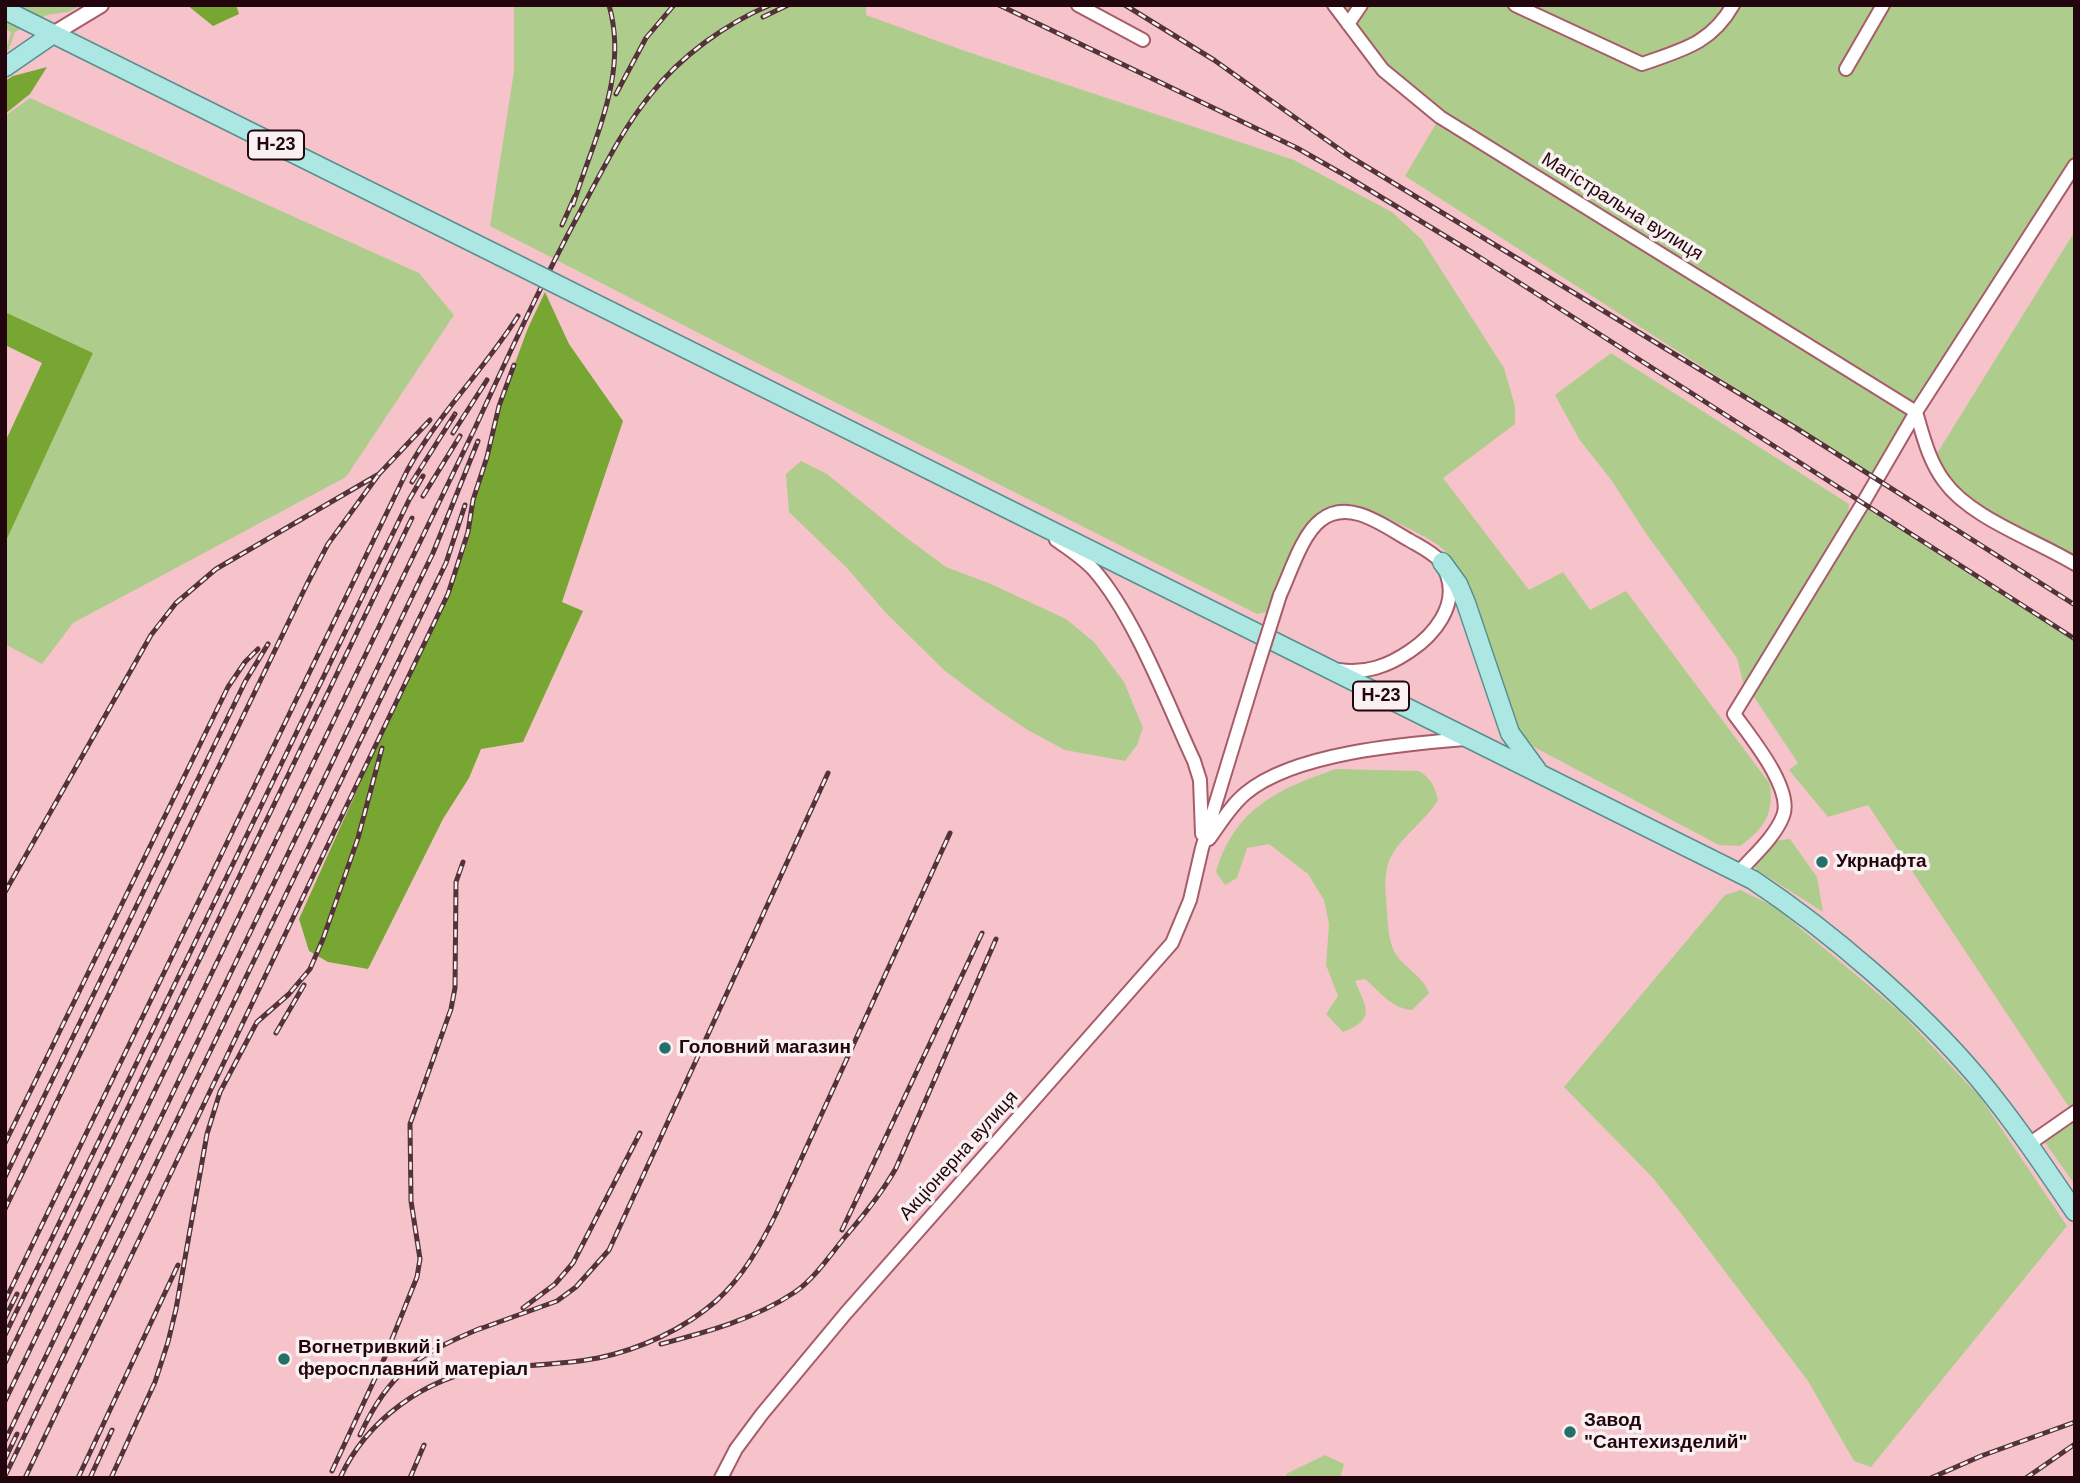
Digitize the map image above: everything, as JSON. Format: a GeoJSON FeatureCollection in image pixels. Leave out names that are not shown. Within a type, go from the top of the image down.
{"type":"FeatureCollection","features":[{"type":"Feature","properties":{"kind":"main road"},"geometry":{"type":"LineString","coordinates":[[5,10],[53,34],[5,67]]}},
{"type":"Feature","properties":{"kind":"main road","name":"Н-23"},"geometry":{"type":"LineString","coordinates":[[53,34],[1739,872],[1803,914],[1899,997],[1978,1078],[2029,1144],[2075,1212]]}},
{"type":"Feature","properties":{"kind":"main road"},"geometry":{"type":"LineString","coordinates":[[1442,562],[1458,584],[1510,733],[1542,776]]}},
{"type":"Feature","properties":{"kind":"street"},"geometry":{"type":"LineString","coordinates":[[53,34],[101,5]]}},
{"type":"Feature","properties":{"kind":"street"},"geometry":{"type":"LineString","coordinates":[[1079,5],[1143,40]]}},
{"type":"Feature","properties":{"kind":"street","name":"Магістральна вулиця"},"geometry":{"type":"LineString","coordinates":[[1334,5],[1383,70],[1440,117],[1916,412]]}},
{"type":"Feature","properties":{"kind":"street"},"geometry":{"type":"LineString","coordinates":[[1348,24],[1361,5]]}},
{"type":"Feature","properties":{"kind":"street"},"geometry":{"type":"LineString","coordinates":[[1518,5],[1540,5]]}},
{"type":"Feature","properties":{"kind":"street"},"geometry":{"type":"LineString","coordinates":[[1518,5],[1642,64],[1685,49],[1709,36],[1731,9]]}},
{"type":"Feature","properties":{"kind":"street"},"geometry":{"type":"LineString","coordinates":[[1846,69],[1883,5]]}},
{"type":"Feature","properties":{"kind":"street"},"geometry":{"type":"LineString","coordinates":[[1739,872],[1771,835],[1783,818],[1786,807],[1780,785],[1734,714],[1916,412],[2075,165]]}},
{"type":"Feature","properties":{"kind":"street"},"geometry":{"type":"LineString","coordinates":[[1916,412],[1924,442],[1938,473],[1961,500],[1977,512],[2075,564]]}},
{"type":"Feature","properties":{"kind":"street"},"geometry":{"type":"LineString","coordinates":[[1202,848],[1280,595],[1310,533],[1320,521],[1331,514],[1358,513],[1372,518],[1442,562],[1448,580],[1449,600],[1444,615],[1420,644],[1391,663],[1378,668],[1349,671],[1325,668]]}},
{"type":"Feature","properties":{"kind":"street"},"geometry":{"type":"LineString","coordinates":[[1028,520],[1083,559],[1107,588],[1130,625],[1194,761],[1203,802],[1202,848]]}},
{"type":"Feature","properties":{"kind":"street"},"geometry":{"type":"LineString","coordinates":[[1202,848],[1245,794],[1264,780],[1287,771],[1396,744],[1465,738]]}},
{"type":"Feature","properties":{"kind":"street","name":"Акціонерна вулиця"},"geometry":{"type":"LineString","coordinates":[[721,1478],[736,1449],[762,1414],[846,1312],[1162,958],[1172,943],[1190,900],[1202,848]]}},
{"type":"Feature","properties":{"kind":"street"},"geometry":{"type":"LineString","coordinates":[[2029,1144],[2075,1112]]}},
{"type":"Feature","properties":{"kind":"green space"},"geometry":{"type":"Polygon","coordinates":[[[5,5],[82,5],[68,12],[47,15],[15,32],[5,53],[11,32],[5,29],[5,5]]]}},
{"type":"Feature","properties":{"kind":"green space"},"geometry":{"type":"Polygon","coordinates":[[[187,5],[236,5],[239,14],[213,26],[187,5]]]}},
{"type":"Feature","properties":{"kind":"green space"},"geometry":{"type":"Polygon","coordinates":[[[514,5],[866,5],[866,15],[965,51],[1294,160],[1392,212],[1422,240],[1504,368],[1515,406],[1515,424],[1443,478],[1529,590],[1563,572],[1590,610],[1626,591],[1770,784],[1770,804],[1766,820],[1740,846],[1719,845],[1534,747],[1517,727],[1507,706],[1480,613],[1461,570],[1446,552],[1432,541],[1381,515],[1355,505],[1334,505],[1317,514],[1304,528],[1293,547],[1267,612],[1257,614],[490,226],[514,71],[514,5]]]}},
{"type":"Feature","properties":{"kind":"green space"},"geometry":{"type":"Polygon","coordinates":[[[1334,5],[2075,5],[2075,165],[1877,479],[1405,176],[1440,117],[1383,70],[1334,5]]]}},
{"type":"Feature","properties":{"kind":"green space"},"geometry":{"type":"Polygon","coordinates":[[[47,67],[30,94],[5,114],[5,81],[13,76],[47,67]]]}},
{"type":"Feature","properties":{"kind":"green space"},"geometry":{"type":"Polygon","coordinates":[[[30,98],[419,273],[454,315],[346,477],[73,623],[42,664],[5,644],[5,543],[93,353],[5,312],[5,116],[30,98]]]}},
{"type":"Feature","properties":{"kind":"green space"},"geometry":{"type":"Polygon","coordinates":[[[2075,231],[2075,559],[1970,507],[1938,469],[1936,455],[2075,231]]]}},
{"type":"Feature","properties":{"kind":"green space"},"geometry":{"type":"Polygon","coordinates":[[[545,292],[569,344],[623,421],[562,602],[583,611],[523,742],[481,749],[469,778],[443,819],[368,969],[328,962],[309,951],[299,919],[448,594],[468,532],[473,500],[499,406],[528,328],[545,292]]]}},
{"type":"Feature","properties":{"kind":"green space"},"geometry":{"type":"Polygon","coordinates":[[[5,312],[93,353],[5,543],[5,442],[42,363],[5,345],[5,312]]]}},
{"type":"Feature","properties":{"kind":"green space"},"geometry":{"type":"Polygon","coordinates":[[[1611,353],[1849,504],[1847,525],[1744,686],[1737,658],[1645,532],[1612,481],[1579,439],[1555,395],[1611,353]]]}},
{"type":"Feature","properties":{"kind":"green space"},"geometry":{"type":"Polygon","coordinates":[[[801,461],[827,474],[946,567],[991,584],[1066,619],[1094,642],[1124,682],[1143,728],[1137,745],[1125,761],[1065,750],[1026,729],[944,670],[885,612],[847,568],[789,512],[786,474],[801,461]]]}},
{"type":"Feature","properties":{"kind":"green space"},"geometry":{"type":"Polygon","coordinates":[[[1863,503],[2075,639],[2075,1116],[1868,805],[1828,817],[1789,770],[1798,763],[1750,691],[1863,503]]]}},
{"type":"Feature","properties":{"kind":"green space"},"geometry":{"type":"Polygon","coordinates":[[[1336,769],[1419,771],[1432,783],[1438,800],[1390,858],[1386,878],[1388,927],[1393,948],[1429,993],[1412,1010],[1405,1009],[1392,1003],[1365,979],[1355,981],[1365,1005],[1365,1017],[1343,1032],[1326,1014],[1338,996],[1326,965],[1329,924],[1324,900],[1308,874],[1269,844],[1247,848],[1237,878],[1225,885],[1216,872],[1224,850],[1235,832],[1261,804],[1295,785],[1336,769]]]}},
{"type":"Feature","properties":{"kind":"green space"},"geometry":{"type":"Polygon","coordinates":[[[1790,839],[1817,877],[1823,912],[1753,865],[1772,841],[1790,839]]]}},
{"type":"Feature","properties":{"kind":"green space"},"geometry":{"type":"Polygon","coordinates":[[[1740,890],[1775,907],[1900,1012],[1980,1097],[2067,1226],[1871,1467],[1854,1461],[1808,1381],[1653,1178],[1564,1087],[1725,895],[1740,890]]]}},
{"type":"Feature","properties":{"kind":"green space"},"geometry":{"type":"Polygon","coordinates":[[[2075,1118],[2075,1185],[2044,1141],[2075,1118]]]}},
{"type":"Feature","properties":{"kind":"green space"},"geometry":{"type":"Polygon","coordinates":[[[1325,1455],[1344,1464],[1340,1478],[1284,1478],[1288,1473],[1325,1455]]]}},
{"type":"Feature","properties":{"kind":"railway"},"geometry":{"type":"LineString","coordinates":[[573,205],[612,82],[614,31],[609,5]]}},
{"type":"Feature","properties":{"kind":"railway"},"geometry":{"type":"LineString","coordinates":[[616,94],[646,38],[674,5]]}},
{"type":"Feature","properties":{"kind":"railway"},"geometry":{"type":"LineString","coordinates":[[5,1401],[540,290],[606,164],[641,107],[676,67],[720,31],[770,5]]}},
{"type":"Feature","properties":{"kind":"railway"},"geometry":{"type":"LineString","coordinates":[[763,17],[788,5]]}},
{"type":"Feature","properties":{"kind":"railway"},"geometry":{"type":"LineString","coordinates":[[999,5],[1297,148],[1348,177],[1473,253],[2075,639]]}},
{"type":"Feature","properties":{"kind":"railway"},"geometry":{"type":"LineString","coordinates":[[1125,5],[1214,60],[1349,156],[1796,428],[2075,605]]}},
{"type":"Feature","properties":{"kind":"railway"},"geometry":{"type":"LineString","coordinates":[[562,225],[575,196]]}},
{"type":"Feature","properties":{"kind":"railway"},"geometry":{"type":"LineString","coordinates":[[5,1301],[407,471],[433,430],[518,316]]}},
{"type":"Feature","properties":{"kind":"railway"},"geometry":{"type":"LineString","coordinates":[[25,1478],[448,594],[468,532],[473,500],[499,406],[514,365]]}},
{"type":"Feature","properties":{"kind":"railway"},"geometry":{"type":"LineString","coordinates":[[453,433],[487,380]]}},
{"type":"Feature","properties":{"kind":"railway"},"geometry":{"type":"LineString","coordinates":[[412,482],[455,414]]}},
{"type":"Feature","properties":{"kind":"railway"},"geometry":{"type":"LineString","coordinates":[[5,892],[151,635],[176,603],[216,569],[379,474],[430,420]]}},
{"type":"Feature","properties":{"kind":"railway"},"geometry":{"type":"LineString","coordinates":[[423,496],[460,436]]}},
{"type":"Feature","properties":{"kind":"railway"},"geometry":{"type":"LineString","coordinates":[[5,1441],[433,553],[478,441]]}},
{"type":"Feature","properties":{"kind":"railway"},"geometry":{"type":"LineString","coordinates":[[5,1209],[307,584],[328,544],[379,474]]}},
{"type":"Feature","properties":{"kind":"railway"},"geometry":{"type":"LineString","coordinates":[[5,1335],[423,476]]}},
{"type":"Feature","properties":{"kind":"railway"},"geometry":{"type":"LineString","coordinates":[[5,1476],[446,563],[465,505]]}},
{"type":"Feature","properties":{"kind":"railway"},"geometry":{"type":"LineString","coordinates":[[5,1363],[412,518]]}},
{"type":"Feature","properties":{"kind":"railway"},"geometry":{"type":"LineString","coordinates":[[5,1177],[245,682],[268,644]]}},
{"type":"Feature","properties":{"kind":"railway"},"geometry":{"type":"LineString","coordinates":[[5,1143],[228,687],[245,662],[258,649]]}},
{"type":"Feature","properties":{"kind":"railway"},"geometry":{"type":"LineString","coordinates":[[111,1478],[155,1382],[168,1342],[207,1134],[220,1092],[257,1022],[289,994],[310,969],[358,838],[382,748]]}},
{"type":"Feature","properties":{"kind":"railway"},"geometry":{"type":"LineString","coordinates":[[474,1331],[557,1301],[576,1287],[609,1250],[828,773]]}},
{"type":"Feature","properties":{"kind":"railway"},"geometry":{"type":"LineString","coordinates":[[340,1478],[351,1457],[382,1421],[400,1405],[442,1381],[487,1369],[556,1364],[598,1358],[630,1349],[676,1329],[704,1311],[726,1292],[750,1260],[776,1214],[950,833]]}},
{"type":"Feature","properties":{"kind":"railway"},"geometry":{"type":"LineString","coordinates":[[332,1471],[384,1359],[417,1277],[420,1259],[411,1201],[410,1124],[451,1009],[455,988],[456,882],[463,862]]}},
{"type":"Feature","properties":{"kind":"railway"},"geometry":{"type":"LineString","coordinates":[[842,1230],[982,933]]}},
{"type":"Feature","properties":{"kind":"railway"},"geometry":{"type":"LineString","coordinates":[[661,1344],[764,1310],[795,1292],[822,1266],[872,1204],[896,1168],[996,939]]}},
{"type":"Feature","properties":{"kind":"railway"},"geometry":{"type":"LineString","coordinates":[[276,1033],[304,985]]}},
{"type":"Feature","properties":{"kind":"railway"},"geometry":{"type":"LineString","coordinates":[[523,1308],[555,1284],[573,1263],[640,1133]]}},
{"type":"Feature","properties":{"kind":"railway"},"geometry":{"type":"LineString","coordinates":[[78,1478],[178,1265]]}},
{"type":"Feature","properties":{"kind":"railway"},"geometry":{"type":"LineString","coordinates":[[5,1318],[17,1294]]}},
{"type":"Feature","properties":{"kind":"railway"},"geometry":{"type":"LineString","coordinates":[[360,1435],[383,1395],[408,1367],[440,1347],[481,1328]]}},
{"type":"Feature","properties":{"kind":"railway"},"geometry":{"type":"LineString","coordinates":[[1931,1478],[1981,1456],[2075,1422]]}},
{"type":"Feature","properties":{"kind":"railway"},"geometry":{"type":"LineString","coordinates":[[90,1478],[112,1430]]}},
{"type":"Feature","properties":{"kind":"railway"},"geometry":{"type":"LineString","coordinates":[[5,1459],[17,1434]]}},
{"type":"Feature","properties":{"kind":"railway"},"geometry":{"type":"LineString","coordinates":[[2026,1478],[2075,1444]]}},
{"type":"Feature","properties":{"kind":"railway"},"geometry":{"type":"LineString","coordinates":[[410,1478],[424,1445]]}},
{"type":"Feature","properties":{"kind":"place","name":"Укрнафта"},"geometry":{"type":"Point","coordinates":[1822,862]}},
{"type":"Feature","properties":{"kind":"place","name":"Головний магазин"},"geometry":{"type":"Point","coordinates":[665,1048]}},
{"type":"Feature","properties":{"kind":"place","name":"Вогнетривкий і феросплавний матеріал"},"geometry":{"type":"Point","coordinates":[284,1359]}},
{"type":"Feature","properties":{"kind":"place","name":"Завод \"Сантехизделий\""},"geometry":{"type":"Point","coordinates":[1570,1432]}}]}
